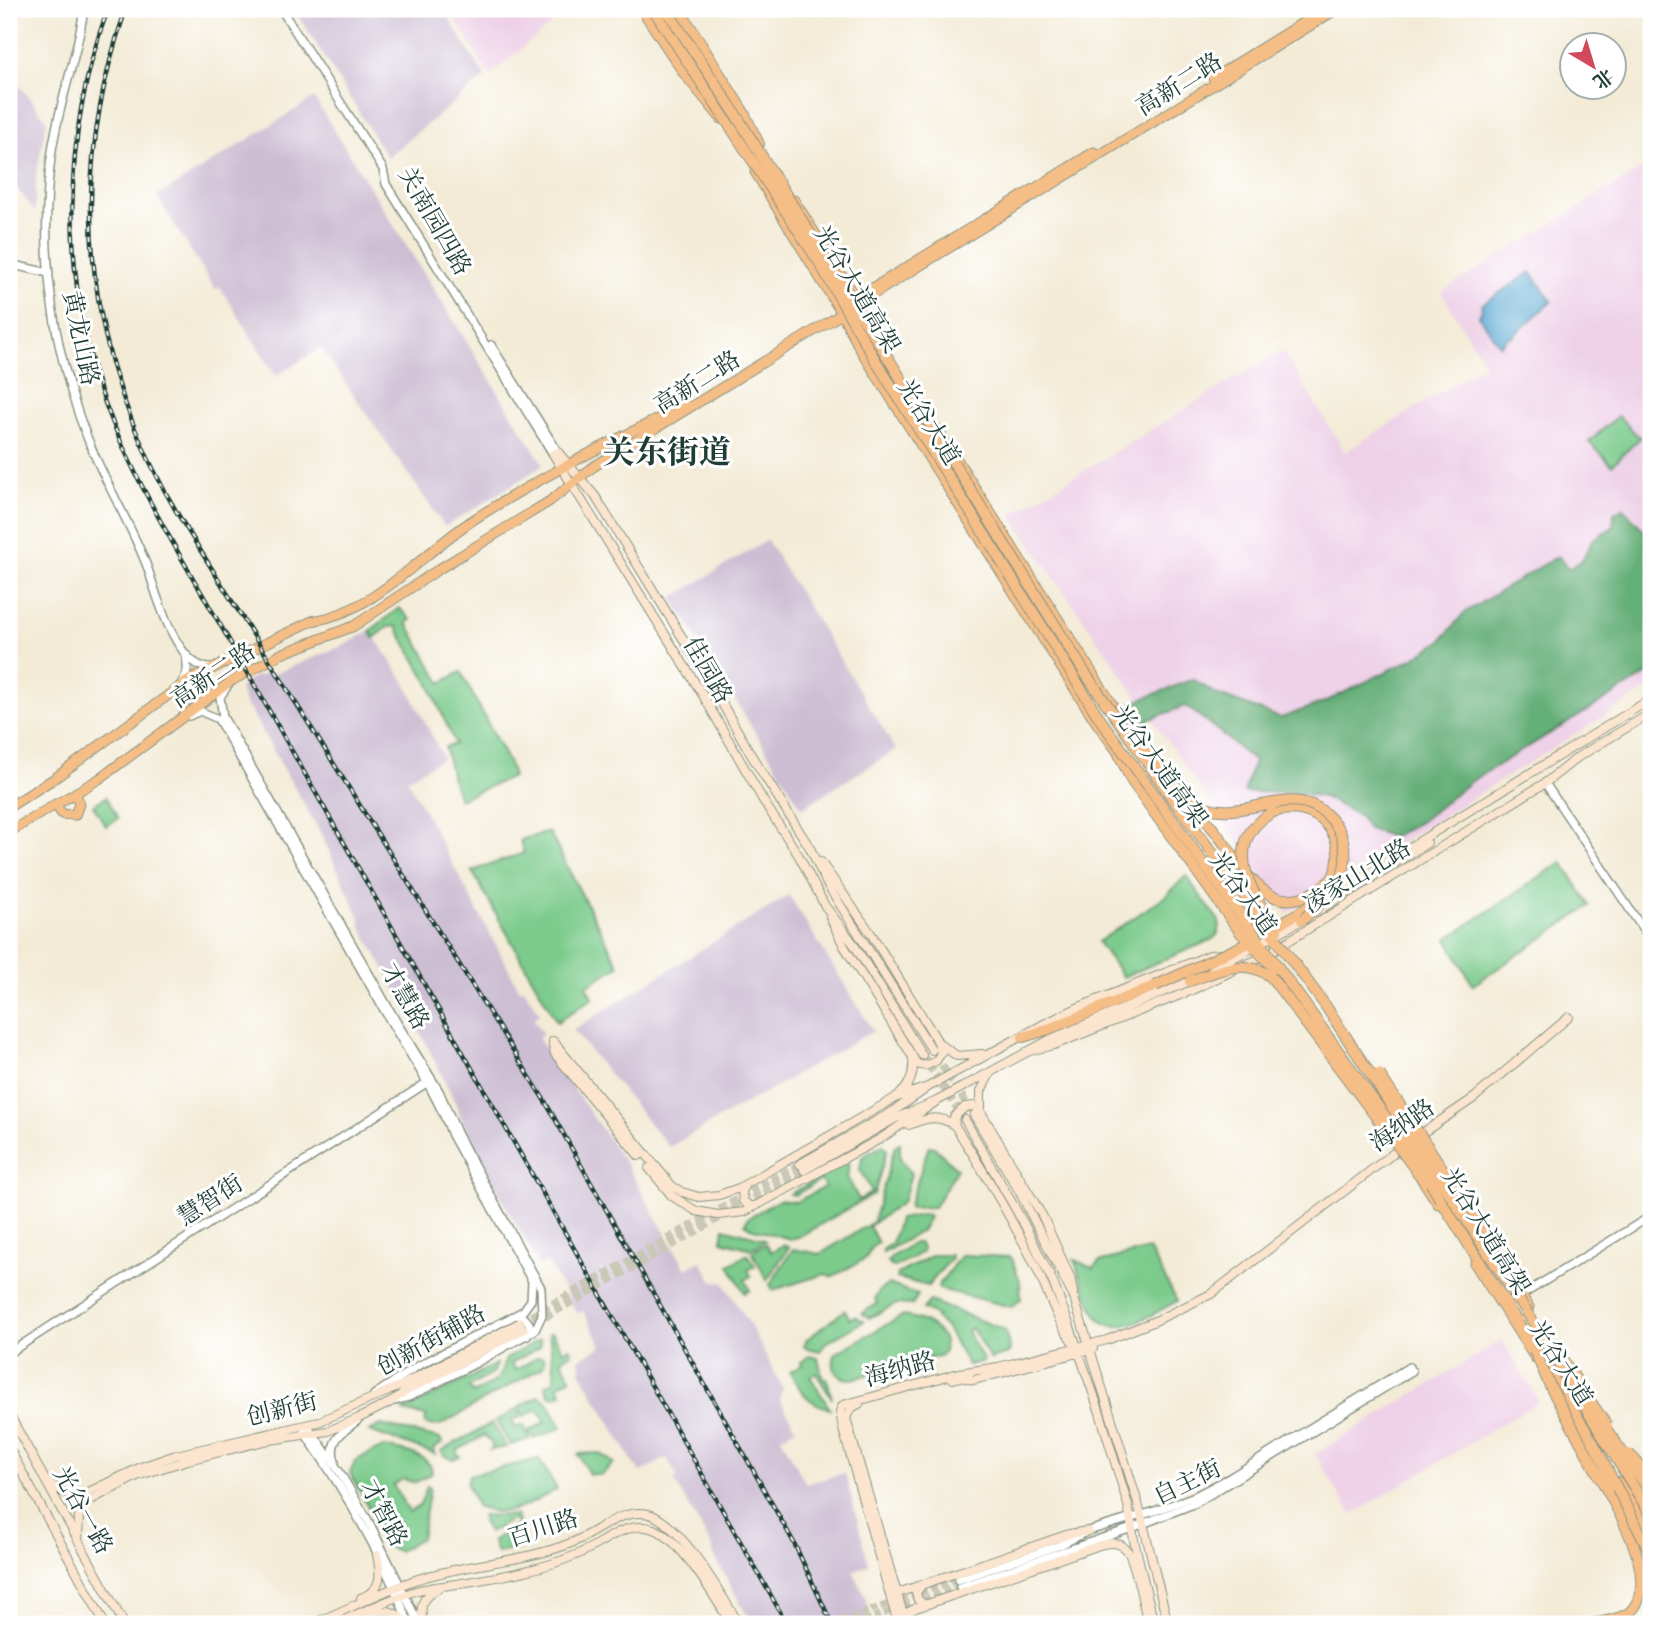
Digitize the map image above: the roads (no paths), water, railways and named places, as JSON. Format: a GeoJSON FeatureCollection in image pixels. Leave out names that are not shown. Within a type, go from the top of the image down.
{"type":"FeatureCollection","features":[{"type":"Feature","properties":{"kind":"highway"},"geometry":{"type":"LineString","coordinates":[[642,9],[684,73],[707,104],[725,121]]}},
{"type":"Feature","properties":{"kind":"highway","name":"光谷大道高架"},"geometry":{"type":"LineString","coordinates":[[655,9],[819,262],[874,358],[1100,719],[1420,1165],[1651,1535]]}},
{"type":"Feature","properties":{"kind":"highway","name":"光谷大道高架"},"geometry":{"type":"LineString","coordinates":[[666,9],[754,143],[1085,673],[1126,729],[1146,762],[1325,1004],[1525,1309],[1651,1516]]}},
{"type":"Feature","properties":{"kind":"highway"},"geometry":{"type":"LineString","coordinates":[[676,9],[708,53],[744,113],[758,144]]}},
{"type":"Feature","properties":{"kind":"highway"},"geometry":{"type":"LineString","coordinates":[[1126,729],[1177,788],[1195,802],[1224,810],[1278,802],[1301,802],[1319,809],[1332,820],[1343,838],[1346,851],[1342,874],[1332,893],[1302,920]]}},
{"type":"Feature","properties":{"kind":"highway"},"geometry":{"type":"LineString","coordinates":[[1119,754],[1131,780],[1241,933],[1293,987]]}},
{"type":"Feature","properties":{"kind":"highway"},"geometry":{"type":"LineString","coordinates":[[1173,796],[1199,813],[1253,881],[1274,897],[1290,901],[1307,898],[1332,879]]}},
{"type":"Feature","properties":{"kind":"highway"},"geometry":{"type":"LineString","coordinates":[[1023,1037],[1155,986],[1228,954],[1279,925],[1311,905],[1332,879],[1338,861],[1337,843],[1329,827],[1316,816],[1300,809],[1283,809],[1264,817],[1248,836],[1244,864],[1250,885],[1296,965]]}},
{"type":"Feature","properties":{"kind":"highway"},"geometry":{"type":"LineString","coordinates":[[1191,981],[1240,965],[1256,968],[1271,977],[1413,1169],[1440,1199]]}},
{"type":"Feature","properties":{"kind":"highway"},"geometry":{"type":"LineString","coordinates":[[1325,1004],[1405,1111],[1461,1196],[1505,1272]]}},
{"type":"Feature","properties":{"kind":"highway"},"geometry":{"type":"LineString","coordinates":[[1525,1309],[1578,1380],[1613,1434],[1651,1477]]}},
{"type":"Feature","properties":{"kind":"highway"},"geometry":{"type":"LineString","coordinates":[[1525,1309],[1629,1463],[1651,1490]]}},
{"type":"Feature","properties":{"kind":"highway"},"geometry":{"type":"LineString","coordinates":[[1534,1350],[1551,1388],[1647,1560],[1649,1570],[1648,1592],[1637,1608],[1620,1617],[1588,1624]]}},
{"type":"Feature","properties":{"kind":"highway"},"geometry":{"type":"LineString","coordinates":[[1592,1440],[1651,1554]]}},
{"type":"Feature","properties":{"kind":"main road","name":"光谷大道"},"geometry":{"type":"LineString","coordinates":[[655,9],[841,311],[860,349],[1096,722],[1402,1147],[1618,1486],[1651,1543]]}},
{"type":"Feature","properties":{"kind":"main road","name":"光谷大道"},"geometry":{"type":"LineString","coordinates":[[676,9],[758,144],[1105,690],[1116,712],[1173,796],[1267,924],[1269,933],[1416,1137],[1522,1295],[1573,1383],[1651,1506]]}},
{"type":"Feature","properties":{"kind":"main road","name":"高新二路"},"geometry":{"type":"LineString","coordinates":[[858,302],[872,289],[1325,9]]}},
{"type":"Feature","properties":{"kind":"main road","name":"高新二路"},"geometry":{"type":"LineString","coordinates":[[9,807],[54,778],[189,680],[302,625],[328,619],[362,604],[475,519],[615,439],[690,404],[1337,9]]}},
{"type":"Feature","properties":{"kind":"main road"},"geometry":{"type":"LineString","coordinates":[[843,275],[857,289],[872,289]]}},
{"type":"Feature","properties":{"kind":"main road","name":"高新二路"},"geometry":{"type":"LineString","coordinates":[[9,832],[120,765],[189,710],[233,680],[281,654],[354,626],[439,569],[550,501],[593,467],[692,409],[841,311]]}},
{"type":"Feature","properties":{"kind":"main road"},"geometry":{"type":"LineString","coordinates":[[555,453],[576,481]]}},
{"type":"Feature","properties":{"kind":"main road","name":"佳园路"},"geometry":{"type":"LineString","coordinates":[[576,481],[595,496],[810,848],[827,884],[935,1046]]}},
{"type":"Feature","properties":{"kind":"main road","name":"佳园路"},"geometry":{"type":"LineString","coordinates":[[576,481],[584,503],[799,856],[825,906]]}},
{"type":"Feature","properties":{"kind":"main road"},"geometry":{"type":"LineString","coordinates":[[937,1101],[896,1118],[802,1167],[902,1106],[928,1087],[1077,1009],[1210,955],[1229,952],[1255,942],[1651,699]]}},
{"type":"Feature","properties":{"kind":"main road","name":"凌家山北路"},"geometry":{"type":"LineString","coordinates":[[1026,1052],[1054,1045],[1264,956],[1545,783],[1578,757],[1651,713]]}},
{"type":"Feature","properties":{"kind":"main road"},"geometry":{"type":"LineString","coordinates":[[912,1056],[914,1068],[910,1081],[905,1090],[895,1098],[748,1183],[727,1193],[708,1196],[689,1195],[672,1186],[553,1041],[555,1054],[672,1196],[696,1211],[718,1215],[744,1212],[899,1128],[937,1101],[1026,1052],[1082,1024],[1191,981],[1302,920],[1556,763],[1578,757]]}},
{"type":"Feature","properties":{"kind":"main road"},"geometry":{"type":"LineString","coordinates":[[55,804],[62,814],[75,815],[79,804],[76,792]]}},
{"type":"Feature","properties":{"kind":"main road"},"geometry":{"type":"LineString","coordinates":[[825,906],[839,938],[912,1056],[921,1066],[930,1065],[940,1057],[941,1053],[935,1046]]}},
{"type":"Feature","properties":{"kind":"main road"},"geometry":{"type":"LineString","coordinates":[[825,906],[853,943],[922,1055]]}},
{"type":"Feature","properties":{"kind":"main road","name":"海纳路"},"geometry":{"type":"LineString","coordinates":[[901,1620],[843,1429],[840,1411],[844,1405],[959,1373],[1090,1347],[1141,1332],[1171,1318],[1211,1293],[1402,1147],[1474,1098],[1569,1017]]}},
{"type":"Feature","properties":{"kind":"main road"},"geometry":{"type":"LineString","coordinates":[[935,1046],[957,1056],[990,1053]]}},
{"type":"Feature","properties":{"kind":"main road"},"geometry":{"type":"LineString","coordinates":[[977,1113],[981,1091],[993,1070]]}},
{"type":"Feature","properties":{"kind":"main road"},"geometry":{"type":"LineString","coordinates":[[895,1098],[928,1087]]}},
{"type":"Feature","properties":{"kind":"main road"},"geometry":{"type":"LineString","coordinates":[[955,1126],[954,1117],[965,1107],[974,1106],[1043,1217],[1070,1277],[1074,1298],[1143,1519],[1168,1624]]}},
{"type":"Feature","properties":{"kind":"main road"},"geometry":{"type":"LineString","coordinates":[[899,1128],[934,1118],[949,1121],[955,1126],[1000,1198],[1044,1283],[1060,1324],[1078,1350]]}},
{"type":"Feature","properties":{"kind":"main road"},"geometry":{"type":"LineString","coordinates":[[965,1120],[1009,1194],[1052,1280],[1100,1413],[1131,1523],[1154,1624]]}},
{"type":"Feature","properties":{"kind":"main road"},"geometry":{"type":"LineString","coordinates":[[748,1183],[742,1191],[743,1201],[750,1206],[757,1206]]}},
{"type":"Feature","properties":{"kind":"main road","name":"创新街"},"geometry":{"type":"LineString","coordinates":[[78,1539],[79,1515],[92,1498],[164,1466],[306,1429],[522,1325]]}},
{"type":"Feature","properties":{"kind":"main road","name":"创新街"},"geometry":{"type":"LineString","coordinates":[[45,1480],[65,1493],[84,1494],[141,1467],[176,1455],[306,1429],[328,1431],[391,1402],[522,1325]]}},
{"type":"Feature","properties":{"kind":"main road","name":"光谷一路"},"geometry":{"type":"LineString","coordinates":[[9,1414],[124,1624]]}},
{"type":"Feature","properties":{"kind":"main road","name":"光谷一路"},"geometry":{"type":"LineString","coordinates":[[9,1448],[105,1624]]}},
{"type":"Feature","properties":{"kind":"main road","name":"百川路"},"geometry":{"type":"LineString","coordinates":[[335,1624],[425,1578],[545,1552],[575,1542],[629,1514],[648,1513],[672,1529],[696,1558],[739,1624]]}},
{"type":"Feature","properties":{"kind":"main road","name":"百川路"},"geometry":{"type":"LineString","coordinates":[[312,1624],[399,1592],[531,1570],[590,1549],[630,1528],[646,1527],[659,1531],[687,1559],[731,1624]]}},
{"type":"Feature","properties":{"kind":"main road"},"geometry":{"type":"LineString","coordinates":[[590,1549],[608,1532],[606,1529],[593,1532]]}},
{"type":"Feature","properties":{"kind":"main road"},"geometry":{"type":"LineString","coordinates":[[894,1594],[1069,1534],[1088,1531]]}},
{"type":"Feature","properties":{"kind":"main road"},"geometry":{"type":"LineString","coordinates":[[901,1620],[925,1605],[1094,1547],[1113,1543],[1127,1550],[1131,1556],[1148,1624]]}},
{"type":"Feature","properties":{"kind":"main road"},"geometry":{"type":"LineString","coordinates":[[321,1620],[329,1613],[376,1589],[381,1573],[377,1555]]}},
{"type":"Feature","properties":{"kind":"main road"},"geometry":{"type":"LineString","coordinates":[[921,1586],[916,1597],[925,1605]]}},
{"type":"Feature","properties":{"kind":"main road"},"geometry":{"type":"LineString","coordinates":[[421,1624],[421,1605],[427,1596],[441,1587]]}},
{"type":"Feature","properties":{"kind":"main road"},"geometry":{"type":"LineString","coordinates":[[357,1615],[387,1609],[408,1624]]}},
{"type":"Feature","properties":{"kind":"street","name":"黄龙山路"},"geometry":{"type":"LineString","coordinates":[[84,9],[58,112],[51,158],[46,212],[53,316],[66,373],[87,436],[141,550],[166,618],[186,656]]}},
{"type":"Feature","properties":{"kind":"street","name":"关南园四路"},"geometry":{"type":"LineString","coordinates":[[281,9],[383,169],[386,184],[555,453]]}},
{"type":"Feature","properties":{"kind":"street"},"geometry":{"type":"LineString","coordinates":[[9,264],[49,273]]}},
{"type":"Feature","properties":{"kind":"street"},"geometry":{"type":"LineString","coordinates":[[186,656],[196,665],[218,667]]}},
{"type":"Feature","properties":{"kind":"street"},"geometry":{"type":"LineString","coordinates":[[176,691],[186,678],[186,656]]}},
{"type":"Feature","properties":{"kind":"street","name":"才慧路"},"geometry":{"type":"LineString","coordinates":[[173,724],[200,711],[218,719],[391,1022],[429,1079],[449,1109],[458,1135],[539,1283],[542,1315],[535,1330],[522,1325],[523,1311],[531,1300],[532,1281],[452,1135],[429,1079],[223,717],[220,697],[233,680]]}},
{"type":"Feature","properties":{"kind":"street"},"geometry":{"type":"LineString","coordinates":[[1545,783],[1651,941]]}},
{"type":"Feature","properties":{"kind":"street"},"geometry":{"type":"LineString","coordinates":[[1229,952],[1235,953],[1240,961],[1235,970]]}},
{"type":"Feature","properties":{"kind":"street","name":"慧智街"},"geometry":{"type":"LineString","coordinates":[[9,1351],[429,1079]]}},
{"type":"Feature","properties":{"kind":"street"},"geometry":{"type":"LineString","coordinates":[[1522,1295],[1651,1216]]}},
{"type":"Feature","properties":{"kind":"street","name":"自主街"},"geometry":{"type":"LineString","coordinates":[[1131,1523],[1088,1531],[1060,1545],[959,1583],[1063,1551],[1131,1523],[1196,1503],[1410,1369]]}},
{"type":"Feature","properties":{"kind":"street"},"geometry":{"type":"LineString","coordinates":[[339,1471],[333,1456],[334,1443],[340,1434],[359,1418]]}},
{"type":"Feature","properties":{"kind":"street","name":"才智路"},"geometry":{"type":"LineString","coordinates":[[306,1429],[339,1471],[369,1522],[399,1592],[408,1624]]}},
{"type":"Feature","properties":{"kind":"street","name":"才智路"},"geometry":{"type":"LineString","coordinates":[[306,1429],[377,1555],[421,1624]]}},
{"type":"Feature","properties":{"kind":"street"},"geometry":{"type":"LineString","coordinates":[[1063,1551],[1094,1547]]}},
{"type":"Feature","properties":{"kind":"water"},"geometry":{"type":"Polygon","coordinates":[[[1531,272],[1552,301],[1500,346],[1479,316],[1481,305],[1531,272]]]}},
{"type":"Feature","properties":{"kind":"tunnel"},"geometry":{"type":"LineString","coordinates":[[922,1055],[965,1120]]}},
{"type":"Feature","properties":{"kind":"tunnel"},"geometry":{"type":"LineString","coordinates":[[935,1055],[974,1115]]}},
{"type":"Feature","properties":{"kind":"tunnel"},"geometry":{"type":"LineString","coordinates":[[521,1322],[800,1164]]}},
{"type":"Feature","properties":{"kind":"tunnel"},"geometry":{"type":"LineString","coordinates":[[524,1329],[804,1170]]}},
{"type":"Feature","properties":{"kind":"tunnel"},"geometry":{"type":"LineString","coordinates":[[831,1624],[958,1580]]}},
{"type":"Feature","properties":{"kind":"tunnel"},"geometry":{"type":"LineString","coordinates":[[854,1624],[960,1587]]}},
{"type":"Feature","properties":{"kind":"railway"},"geometry":{"type":"LineString","coordinates":[[108,9],[93,56],[82,105],[72,206],[80,307],[90,356],[118,435],[164,528],[787,1624]]}},
{"type":"Feature","properties":{"kind":"railway"},"geometry":{"type":"LineString","coordinates":[[126,9],[107,75],[95,141],[91,206],[94,271],[105,336],[124,399],[149,461],[182,521],[546,1103],[793,1541],[832,1624]]}},
{"type":"Feature","properties":{"kind":"district","name":"关东街道"},"geometry":{"type":"Point","coordinates":[667,452]}}]}
